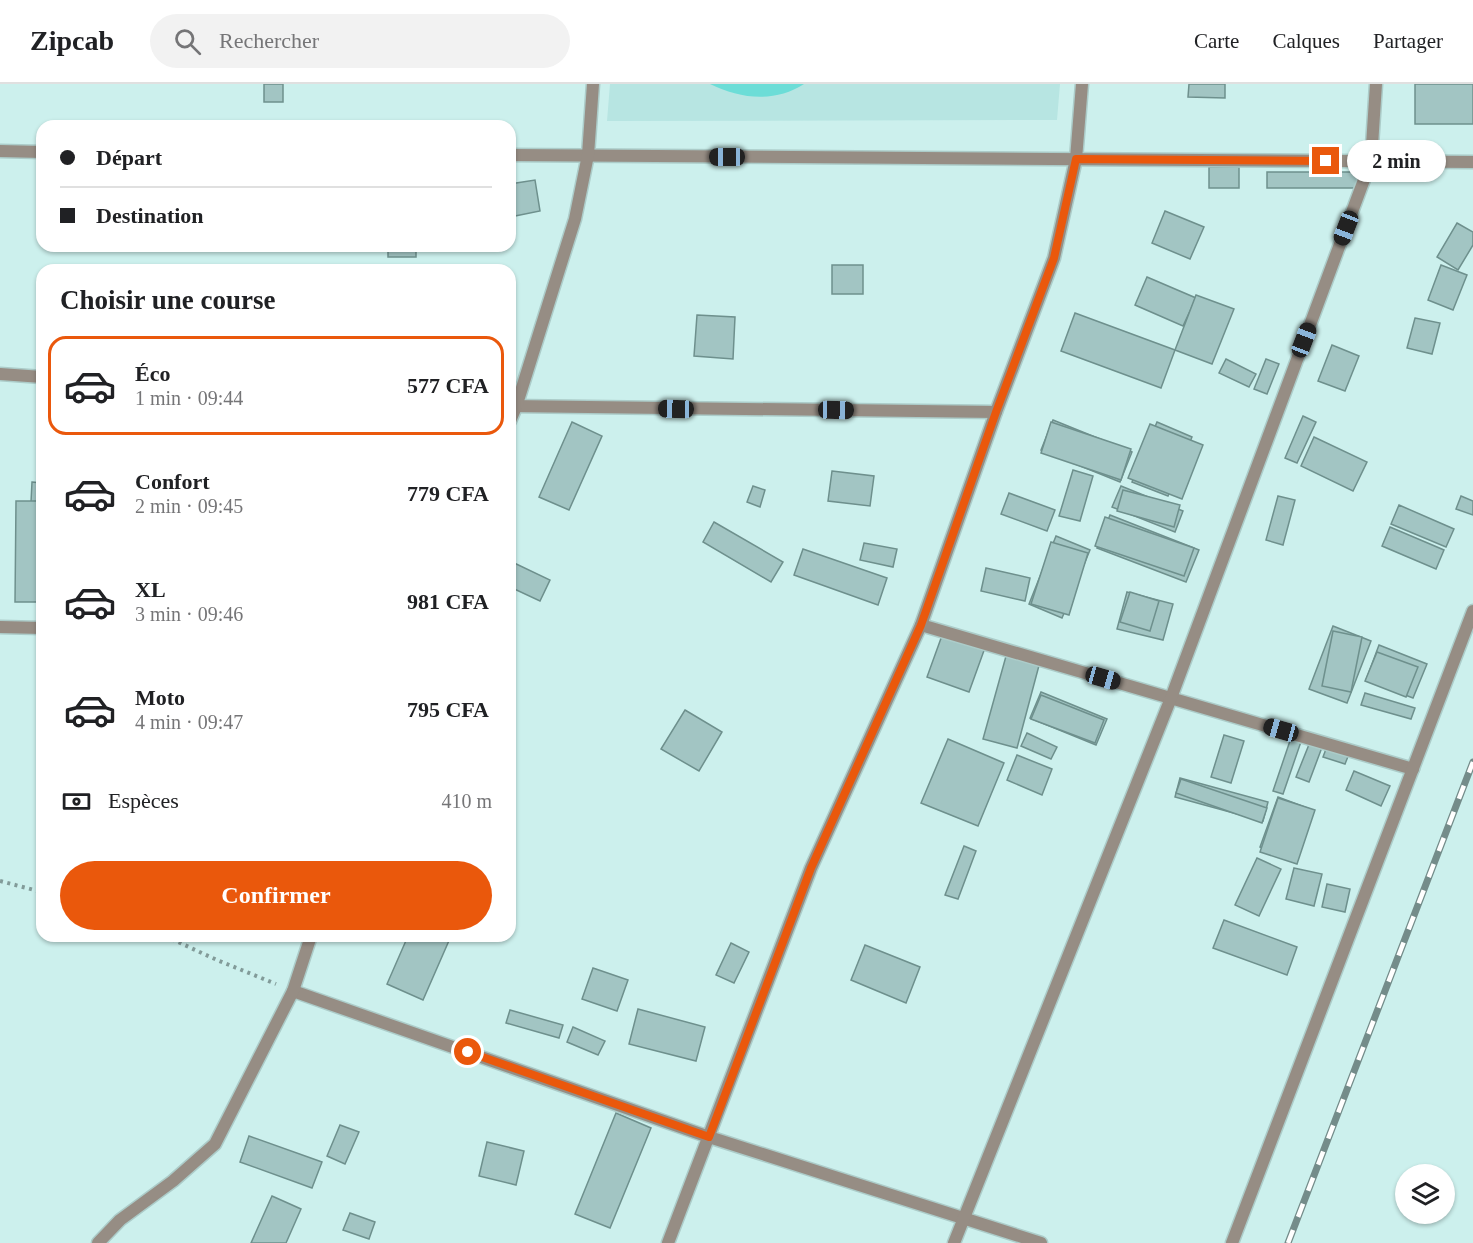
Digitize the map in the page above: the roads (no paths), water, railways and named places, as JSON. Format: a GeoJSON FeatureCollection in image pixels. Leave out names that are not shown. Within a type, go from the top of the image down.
{"type":"FeatureCollection","features":[{"type":"Feature","properties":{"kind":"street"},"geometry":{"type":"LineString","coordinates":[[516,398],[574,219],[588,156],[593,84]]}},
{"type":"Feature","properties":{"kind":"street"},"geometry":{"type":"LineString","coordinates":[[668,1243],[811,868],[921,625],[996,412],[1054,258],[1076,159],[1082,84]]}},
{"type":"Feature","properties":{"kind":"street"},"geometry":{"type":"LineString","coordinates":[[954,1243],[1171,698],[1371,161],[1376,84]]}},
{"type":"Feature","properties":{"kind":"street"},"geometry":{"type":"LineString","coordinates":[[0,151],[36,152]]}},
{"type":"Feature","properties":{"kind":"street"},"geometry":{"type":"LineString","coordinates":[[516,155],[1473,162]]}},
{"type":"Feature","properties":{"kind":"street"},"geometry":{"type":"LineString","coordinates":[[0,374],[36,377]]}},
{"type":"Feature","properties":{"kind":"street"},"geometry":{"type":"LineString","coordinates":[[516,407],[996,412]]}},
{"type":"Feature","properties":{"kind":"street"},"geometry":{"type":"LineString","coordinates":[[1232,1243],[1473,611]]}},
{"type":"Feature","properties":{"kind":"street"},"geometry":{"type":"LineString","coordinates":[[921,625],[1413,769]]}},
{"type":"Feature","properties":{"kind":"street"},"geometry":{"type":"LineString","coordinates":[[0,627],[36,628]]}},
{"type":"Feature","properties":{"kind":"street"},"geometry":{"type":"LineString","coordinates":[[98,1243],[120,1220],[173,1181],[215,1144],[293,991],[309,942]]}},
{"type":"Feature","properties":{"kind":"street"},"geometry":{"type":"LineString","coordinates":[[293,991],[709,1137],[1041,1243]]}},
{"type":"Feature","properties":{"kind":"railway"},"geometry":{"type":"LineString","coordinates":[[1288,1243],[1473,762]]}}]}
